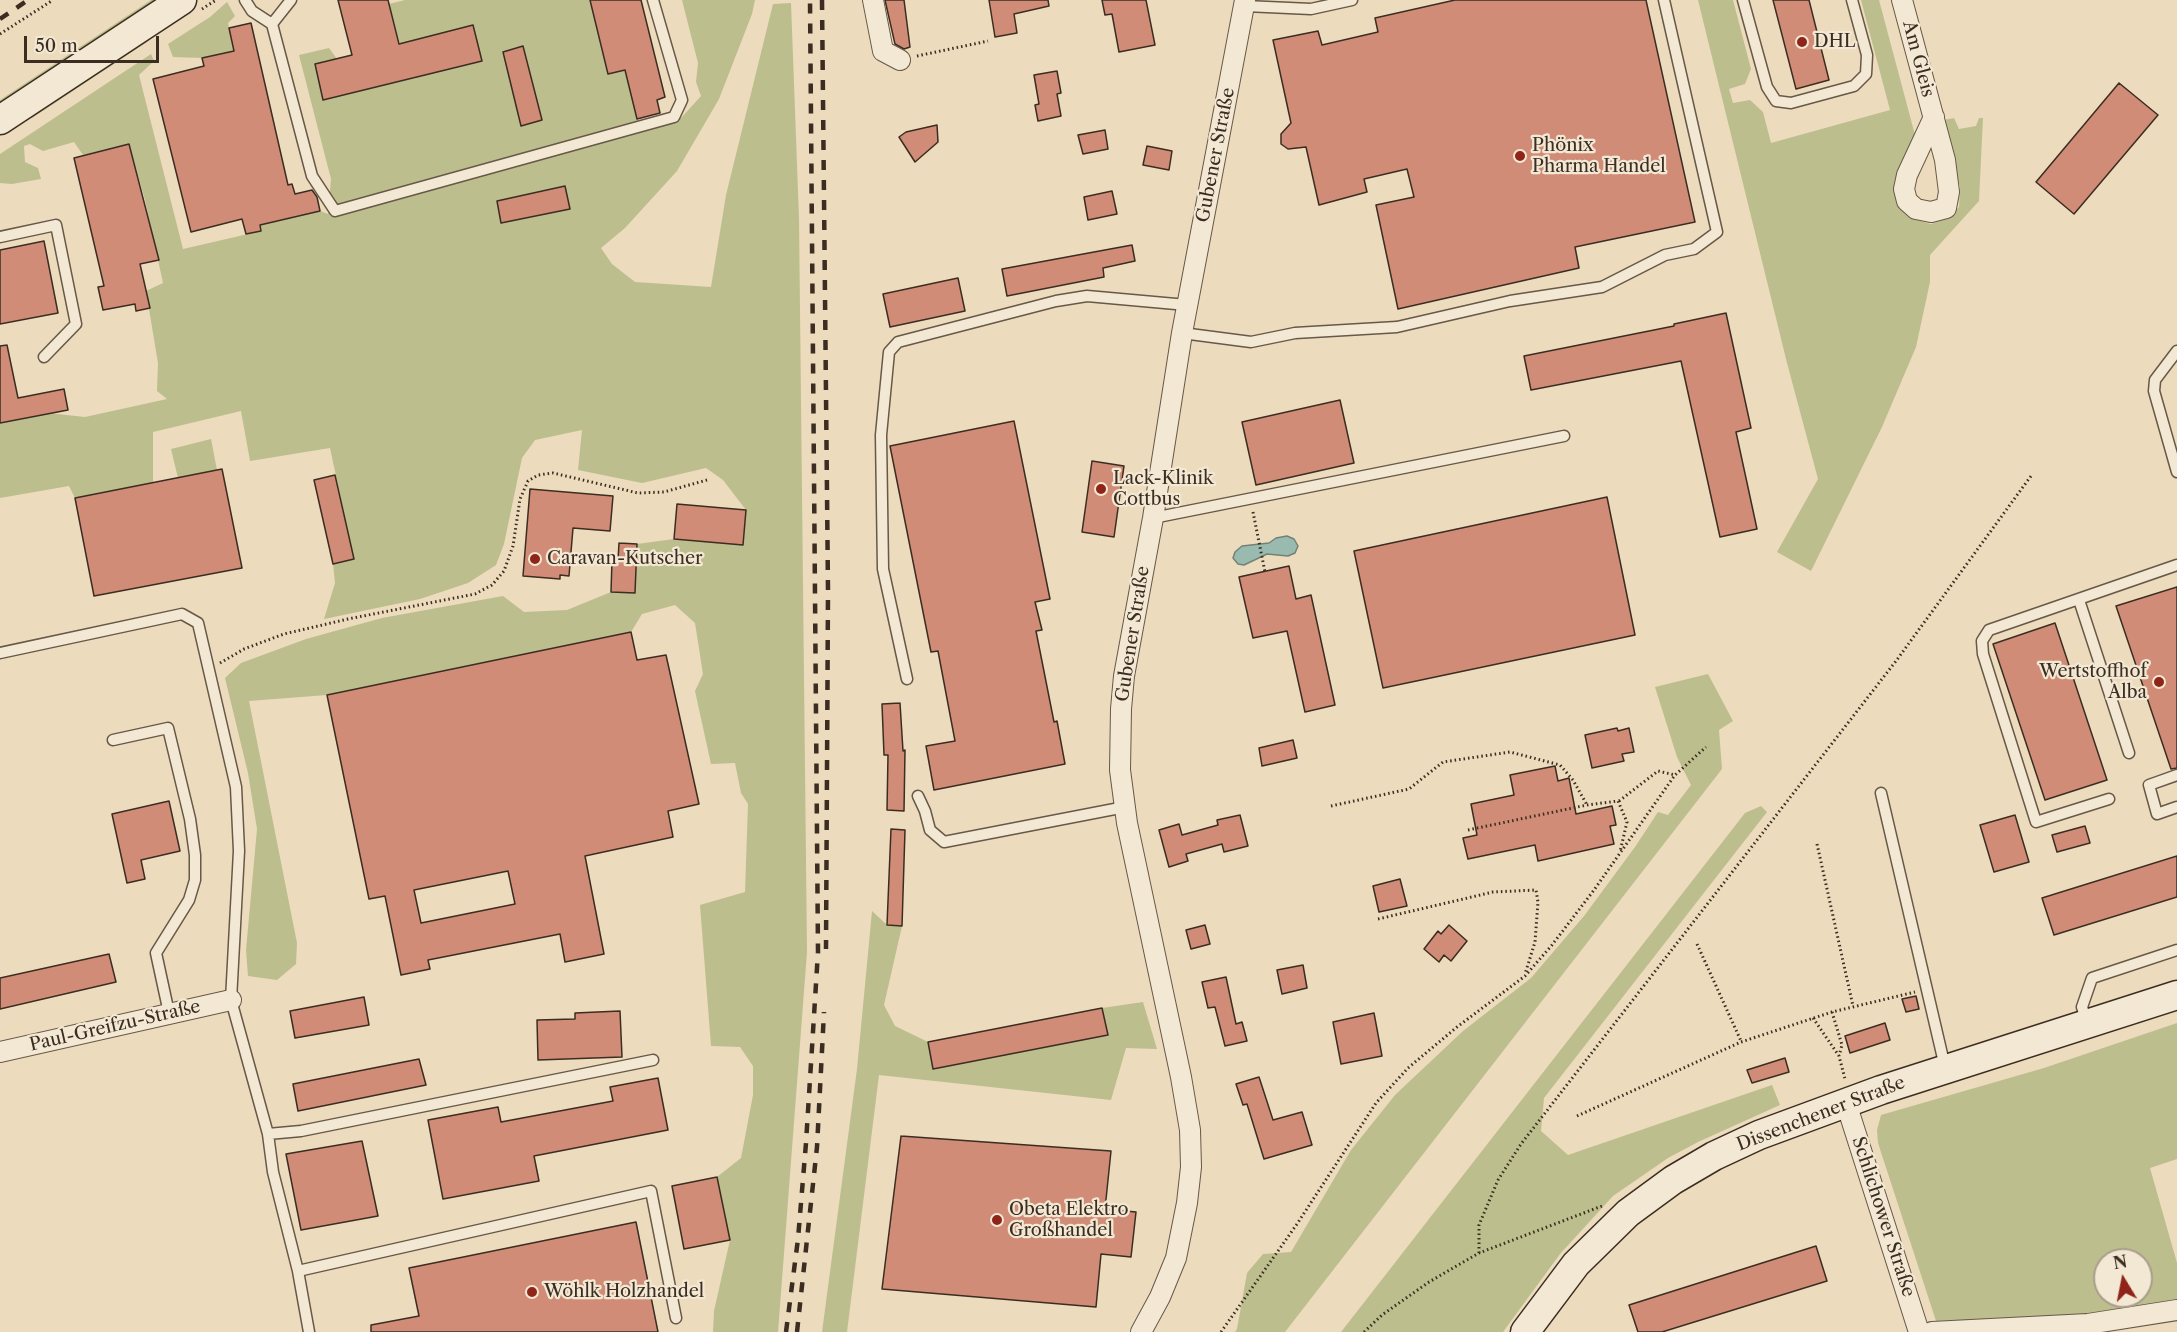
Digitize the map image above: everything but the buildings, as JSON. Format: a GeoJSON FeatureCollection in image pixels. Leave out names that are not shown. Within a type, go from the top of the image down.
{"type":"FeatureCollection","features":[{"type":"Feature","properties":{"kind":"main road"},"geometry":{"type":"LineString","coordinates":[[0,120],[182,0]]}},
{"type":"Feature","properties":{"kind":"main road","name":"Dissenchener Straße"},"geometry":{"type":"LineString","coordinates":[[1525,1332],[1576,1264],[1628,1213],[1674,1179],[1714,1156],[1846,1094],[1945,1068],[2177,995]]}},
{"type":"Feature","properties":{"kind":"street"},"geometry":{"type":"LineString","coordinates":[[873,0],[883,51],[900,60]]}},
{"type":"Feature","properties":{"kind":"street","name":"Am Gleis"},"geometry":{"type":"LineString","coordinates":[[1902,0],[1934,117]]}},
{"type":"Feature","properties":{"kind":"street","name":"Gubener Straße"},"geometry":{"type":"LineString","coordinates":[[1141,1332],[1160,1297],[1176,1258],[1190,1176],[1190,1131],[1125,807],[1120,770],[1121,709],[1124,676],[1153,518],[1182,333],[1245,3]]}},
{"type":"Feature","properties":{"kind":"street","name":"Paul-Greifzu-Straße"},"geometry":{"type":"LineString","coordinates":[[0,1052],[231,1000]]}},
{"type":"Feature","properties":{"kind":"street","name":"Schlichower Straße"},"geometry":{"type":"LineString","coordinates":[[1846,1094],[1919,1332]]}},
{"type":"Feature","properties":{"kind":"street"},"geometry":{"type":"LineString","coordinates":[[1932,1332],[2088,1324],[2177,1310]]}},
{"type":"Feature","properties":{"kind":"lane"},"geometry":{"type":"LineString","coordinates":[[245,0],[252,10],[272,24],[312,176],[335,212],[674,117],[682,100],[653,0]]}},
{"type":"Feature","properties":{"kind":"lane"},"geometry":{"type":"LineString","coordinates":[[272,24],[291,0]]}},
{"type":"Feature","properties":{"kind":"lane"},"geometry":{"type":"LineString","coordinates":[[1245,3],[1311,9],[1352,0]]}},
{"type":"Feature","properties":{"kind":"lane"},"geometry":{"type":"LineString","coordinates":[[1182,333],[1251,342],[1295,333],[1397,327],[1510,301],[1602,287],[1665,255],[1694,249],[1717,232],[1664,0]]}},
{"type":"Feature","properties":{"kind":"lane"},"geometry":{"type":"LineString","coordinates":[[1743,0],[1767,87],[1776,101],[1791,104],[1854,86],[1866,74],[1867,55],[1852,0]]}},
{"type":"Feature","properties":{"kind":"lane"},"geometry":{"type":"LineString","coordinates":[[0,237],[56,225],[76,324],[44,357]]}},
{"type":"Feature","properties":{"kind":"lane"},"geometry":{"type":"LineString","coordinates":[[907,679],[883,569],[881,435],[889,352],[898,342],[1056,301],[1087,296],[1187,306]]}},
{"type":"Feature","properties":{"kind":"lane"},"geometry":{"type":"LineString","coordinates":[[2177,351],[2155,380],[2154,391],[2177,472]]}},
{"type":"Feature","properties":{"kind":"lane"},"geometry":{"type":"LineString","coordinates":[[1153,518],[1564,436]]}},
{"type":"Feature","properties":{"kind":"lane"},"geometry":{"type":"LineString","coordinates":[[2109,799],[2037,822],[1982,641],[1989,630],[2177,566]]}},
{"type":"Feature","properties":{"kind":"lane"},"geometry":{"type":"LineString","coordinates":[[2079,600],[2128,753]]}},
{"type":"Feature","properties":{"kind":"lane"},"geometry":{"type":"LineString","coordinates":[[0,653],[182,614],[198,623],[236,787],[239,851],[231,1000],[268,1134],[273,1172],[298,1271],[309,1332]]}},
{"type":"Feature","properties":{"kind":"lane"},"geometry":{"type":"LineString","coordinates":[[113,740],[168,728],[190,819],[195,855],[195,880],[189,900],[156,953],[169,1013]]}},
{"type":"Feature","properties":{"kind":"lane"},"geometry":{"type":"LineString","coordinates":[[2177,775],[2149,784],[2157,814],[2177,807]]}},
{"type":"Feature","properties":{"kind":"lane"},"geometry":{"type":"LineString","coordinates":[[1881,793],[1945,1068]]}},
{"type":"Feature","properties":{"kind":"lane"},"geometry":{"type":"LineString","coordinates":[[918,796],[930,830],[944,842],[1125,807]]}},
{"type":"Feature","properties":{"kind":"lane"},"geometry":{"type":"LineString","coordinates":[[2086,1023],[2082,1008],[2092,978],[2177,950]]}},
{"type":"Feature","properties":{"kind":"lane"},"geometry":{"type":"LineString","coordinates":[[268,1134],[301,1131],[653,1060]]}},
{"type":"Feature","properties":{"kind":"lane"},"geometry":{"type":"LineString","coordinates":[[298,1271],[651,1191],[676,1318]]}},
{"type":"Feature","properties":{"kind":"path"},"geometry":{"type":"LineString","coordinates":[[0,34],[53,0]]}},
{"type":"Feature","properties":{"kind":"path"},"geometry":{"type":"LineString","coordinates":[[900,60],[988,41]]}},
{"type":"Feature","properties":{"kind":"path"},"geometry":{"type":"LineString","coordinates":[[208,670],[244,649],[284,634],[475,594],[492,585],[504,571],[513,546],[520,499],[528,481],[538,475],[553,473],[638,493],[664,492],[707,480]]}},
{"type":"Feature","properties":{"kind":"path"},"geometry":{"type":"LineString","coordinates":[[1479,1253],[1479,1226],[1498,1180],[1521,1144],[1896,662],[2031,476]]}},
{"type":"Feature","properties":{"kind":"path"},"geometry":{"type":"LineString","coordinates":[[1251,499],[1265,572]]}},
{"type":"Feature","properties":{"kind":"path"},"geometry":{"type":"LineString","coordinates":[[1221,1332],[1297,1224],[1376,1104],[1408,1068],[1457,1027],[1525,976],[1552,945],[1620,854],[1675,775],[1706,747]]}},
{"type":"Feature","properties":{"kind":"path"},"geometry":{"type":"LineString","coordinates":[[1331,806],[1409,789],[1443,762],[1509,752],[1560,765],[1573,780],[1587,805]]}},
{"type":"Feature","properties":{"kind":"path"},"geometry":{"type":"LineString","coordinates":[[1468,830],[1587,805],[1618,801],[1659,771],[1675,775]]}},
{"type":"Feature","properties":{"kind":"path"},"geometry":{"type":"LineString","coordinates":[[1618,801],[1627,822],[1620,854]]}},
{"type":"Feature","properties":{"kind":"path"},"geometry":{"type":"LineString","coordinates":[[1817,844],[1853,1006]]}},
{"type":"Feature","properties":{"kind":"path"},"geometry":{"type":"LineString","coordinates":[[1378,919],[1492,892],[1536,890],[1538,902],[1534,942],[1525,976]]}},
{"type":"Feature","properties":{"kind":"path"},"geometry":{"type":"LineString","coordinates":[[1697,944],[1741,1042]]}},
{"type":"Feature","properties":{"kind":"path"},"geometry":{"type":"LineString","coordinates":[[1577,1116],[1741,1042],[1853,1006],[1927,989]]}},
{"type":"Feature","properties":{"kind":"path"},"geometry":{"type":"LineString","coordinates":[[1832,1012],[1842,1045],[1839,1056]]}},
{"type":"Feature","properties":{"kind":"path"},"geometry":{"type":"LineString","coordinates":[[1813,1018],[1839,1056],[1846,1094]]}},
{"type":"Feature","properties":{"kind":"path"},"geometry":{"type":"LineString","coordinates":[[1364,1332],[1382,1315],[1429,1282],[1479,1253],[1579,1213],[1608,1204]]}},
{"type":"Feature","properties":{"kind":"green space"},"geometry":{"type":"Polygon","coordinates":[[[151,0],[164,0],[0,109],[0,100],[151,0]]]}},
{"type":"Feature","properties":{"kind":"green space"},"geometry":{"type":"Polygon","coordinates":[[[405,0],[590,0],[608,74],[625,70],[638,121],[681,118],[701,96],[696,82],[698,63],[682,0],[755,0],[752,14],[719,99],[677,171],[625,228],[601,248],[612,264],[635,282],[711,287],[726,195],[773,4],[791,3],[799,218],[807,952],[778,1332],[713,1332],[714,1311],[730,1240],[717,1177],[741,1158],[753,1095],[753,1066],[740,1047],[711,1046],[700,905],[745,892],[748,804],[741,793],[735,763],[711,764],[695,691],[703,674],[695,623],[675,605],[642,614],[631,632],[327,695],[249,701],[297,943],[296,964],[277,980],[248,976],[246,950],[257,829],[248,773],[225,678],[241,663],[306,639],[382,618],[503,596],[524,612],[567,610],[611,592],[635,593],[637,544],[674,539],[743,545],[746,510],[723,480],[706,468],[642,483],[578,470],[582,430],[535,440],[522,458],[504,544],[496,565],[468,583],[420,599],[324,619],[335,583],[333,564],[354,559],[330,448],[250,461],[241,411],[153,432],[153,483],[75,498],[69,486],[0,498],[0,423],[48,413],[85,417],[167,399],[157,391],[158,363],[146,291],[163,283],[145,200],[129,144],[83,155],[74,142],[43,151],[30,144],[24,146],[25,162],[38,168],[41,179],[12,184],[0,183],[0,154],[151,54],[154,61],[139,75],[183,249],[261,231],[217,55],[202,58],[173,57],[168,44],[210,17],[227,2],[235,16],[228,23],[274,222],[320,211],[328,214],[331,179],[299,55],[329,48],[337,59],[315,65],[324,100],[482,61],[473,25],[400,44],[389,4],[405,0]],[[523,46],[503,52],[522,125],[542,120],[523,46]]]}},
{"type":"Feature","properties":{"kind":"green space"},"geometry":{"type":"Polygon","coordinates":[[[1698,0],[1733,0],[1751,69],[1745,84],[1729,89],[1733,103],[1750,100],[1763,112],[1771,143],[1890,110],[1861,0],[1879,0],[1915,135],[1898,200],[1910,218],[1931,224],[1948,218],[1959,207],[1960,187],[1944,120],[1954,118],[1959,129],[1976,126],[1979,118],[1983,118],[1979,201],[1930,255],[1930,282],[1916,347],[1882,427],[1811,571],[1777,552],[1818,479],[1787,363],[1698,0]]]}},
{"type":"Feature","properties":{"kind":"green space"},"geometry":{"type":"Polygon","coordinates":[[[140,37],[147,42],[32,118],[31,109],[140,37]]]}},
{"type":"Feature","properties":{"kind":"green space"},"geometry":{"type":"Polygon","coordinates":[[[211,439],[217,470],[178,478],[171,449],[211,439]]]}},
{"type":"Feature","properties":{"kind":"green space"},"geometry":{"type":"Polygon","coordinates":[[[1708,674],[1733,721],[1719,730],[1722,769],[1285,1332],[1235,1332],[1247,1273],[1263,1254],[1291,1252],[1351,1150],[1395,1095],[1463,1031],[1531,978],[1584,916],[1658,812],[1668,815],[1691,785],[1677,757],[1655,687],[1708,674]]]}},
{"type":"Feature","properties":{"kind":"green space"},"geometry":{"type":"Polygon","coordinates":[[[1761,806],[1767,812],[1544,1098],[1541,1131],[1568,1155],[1772,1085],[1780,1105],[1668,1158],[1613,1196],[1560,1254],[1503,1332],[1341,1332],[1745,813],[1761,806]]]}},
{"type":"Feature","properties":{"kind":"green space"},"geometry":{"type":"Polygon","coordinates":[[[872,911],[887,925],[902,926],[884,1005],[895,1026],[928,1042],[933,1069],[1107,1035],[1102,1008],[1143,1002],[1157,1049],[1126,1048],[1111,1100],[879,1075],[847,1332],[822,1332],[857,1069],[872,911]]]}},
{"type":"Feature","properties":{"kind":"green space"},"geometry":{"type":"Polygon","coordinates":[[[2177,1023],[2177,1159],[2150,1168],[2177,1263],[2177,1301],[2153,1305],[2153,1248],[2093,1248],[2093,1308],[2135,1308],[2088,1316],[1936,1321],[1878,1143],[1877,1130],[1881,1115],[2044,1068],[2177,1023]]]}},
{"type":"Feature","properties":{"kind":"water"},"geometry":{"type":"Polygon","coordinates":[[[1287,536],[1294,539],[1298,546],[1295,553],[1288,556],[1267,554],[1244,565],[1238,564],[1233,558],[1235,552],[1242,546],[1269,543],[1276,538],[1287,536]]]}},
{"type":"Feature","properties":{"kind":"railway"},"geometry":{"type":"LineString","coordinates":[[0,19],[28,0]]}},
{"type":"Feature","properties":{"kind":"railway"},"geometry":{"type":"LineString","coordinates":[[786,1332],[798,1239],[818,952],[810,0]]}},
{"type":"Feature","properties":{"kind":"railway"},"geometry":{"type":"LineString","coordinates":[[822,0],[828,591],[826,949]]}},
{"type":"Feature","properties":{"kind":"railway"},"geometry":{"type":"LineString","coordinates":[[797,1332],[817,1147],[824,1012]]}},
{"type":"Feature","properties":{"kind":"place","name":"DHL"},"geometry":{"type":"Point","coordinates":[1802,42]}},
{"type":"Feature","properties":{"kind":"place","name":"Phönix Pharma Handel"},"geometry":{"type":"Point","coordinates":[1520,156]}},
{"type":"Feature","properties":{"kind":"place","name":"Lack-Klinik Cottbus"},"geometry":{"type":"Point","coordinates":[1101,489]}},
{"type":"Feature","properties":{"kind":"place","name":"Caravan-Kutscher"},"geometry":{"type":"Point","coordinates":[535,559]}},
{"type":"Feature","properties":{"kind":"place","name":"Wertstoffhof Alba"},"geometry":{"type":"Point","coordinates":[2159,682]}},
{"type":"Feature","properties":{"kind":"place","name":"Obeta Elektro Großhandel"},"geometry":{"type":"Point","coordinates":[997,1220]}},
{"type":"Feature","properties":{"kind":"place","name":"Wöhlk Holzhandel"},"geometry":{"type":"Point","coordinates":[532,1292]}}]}
